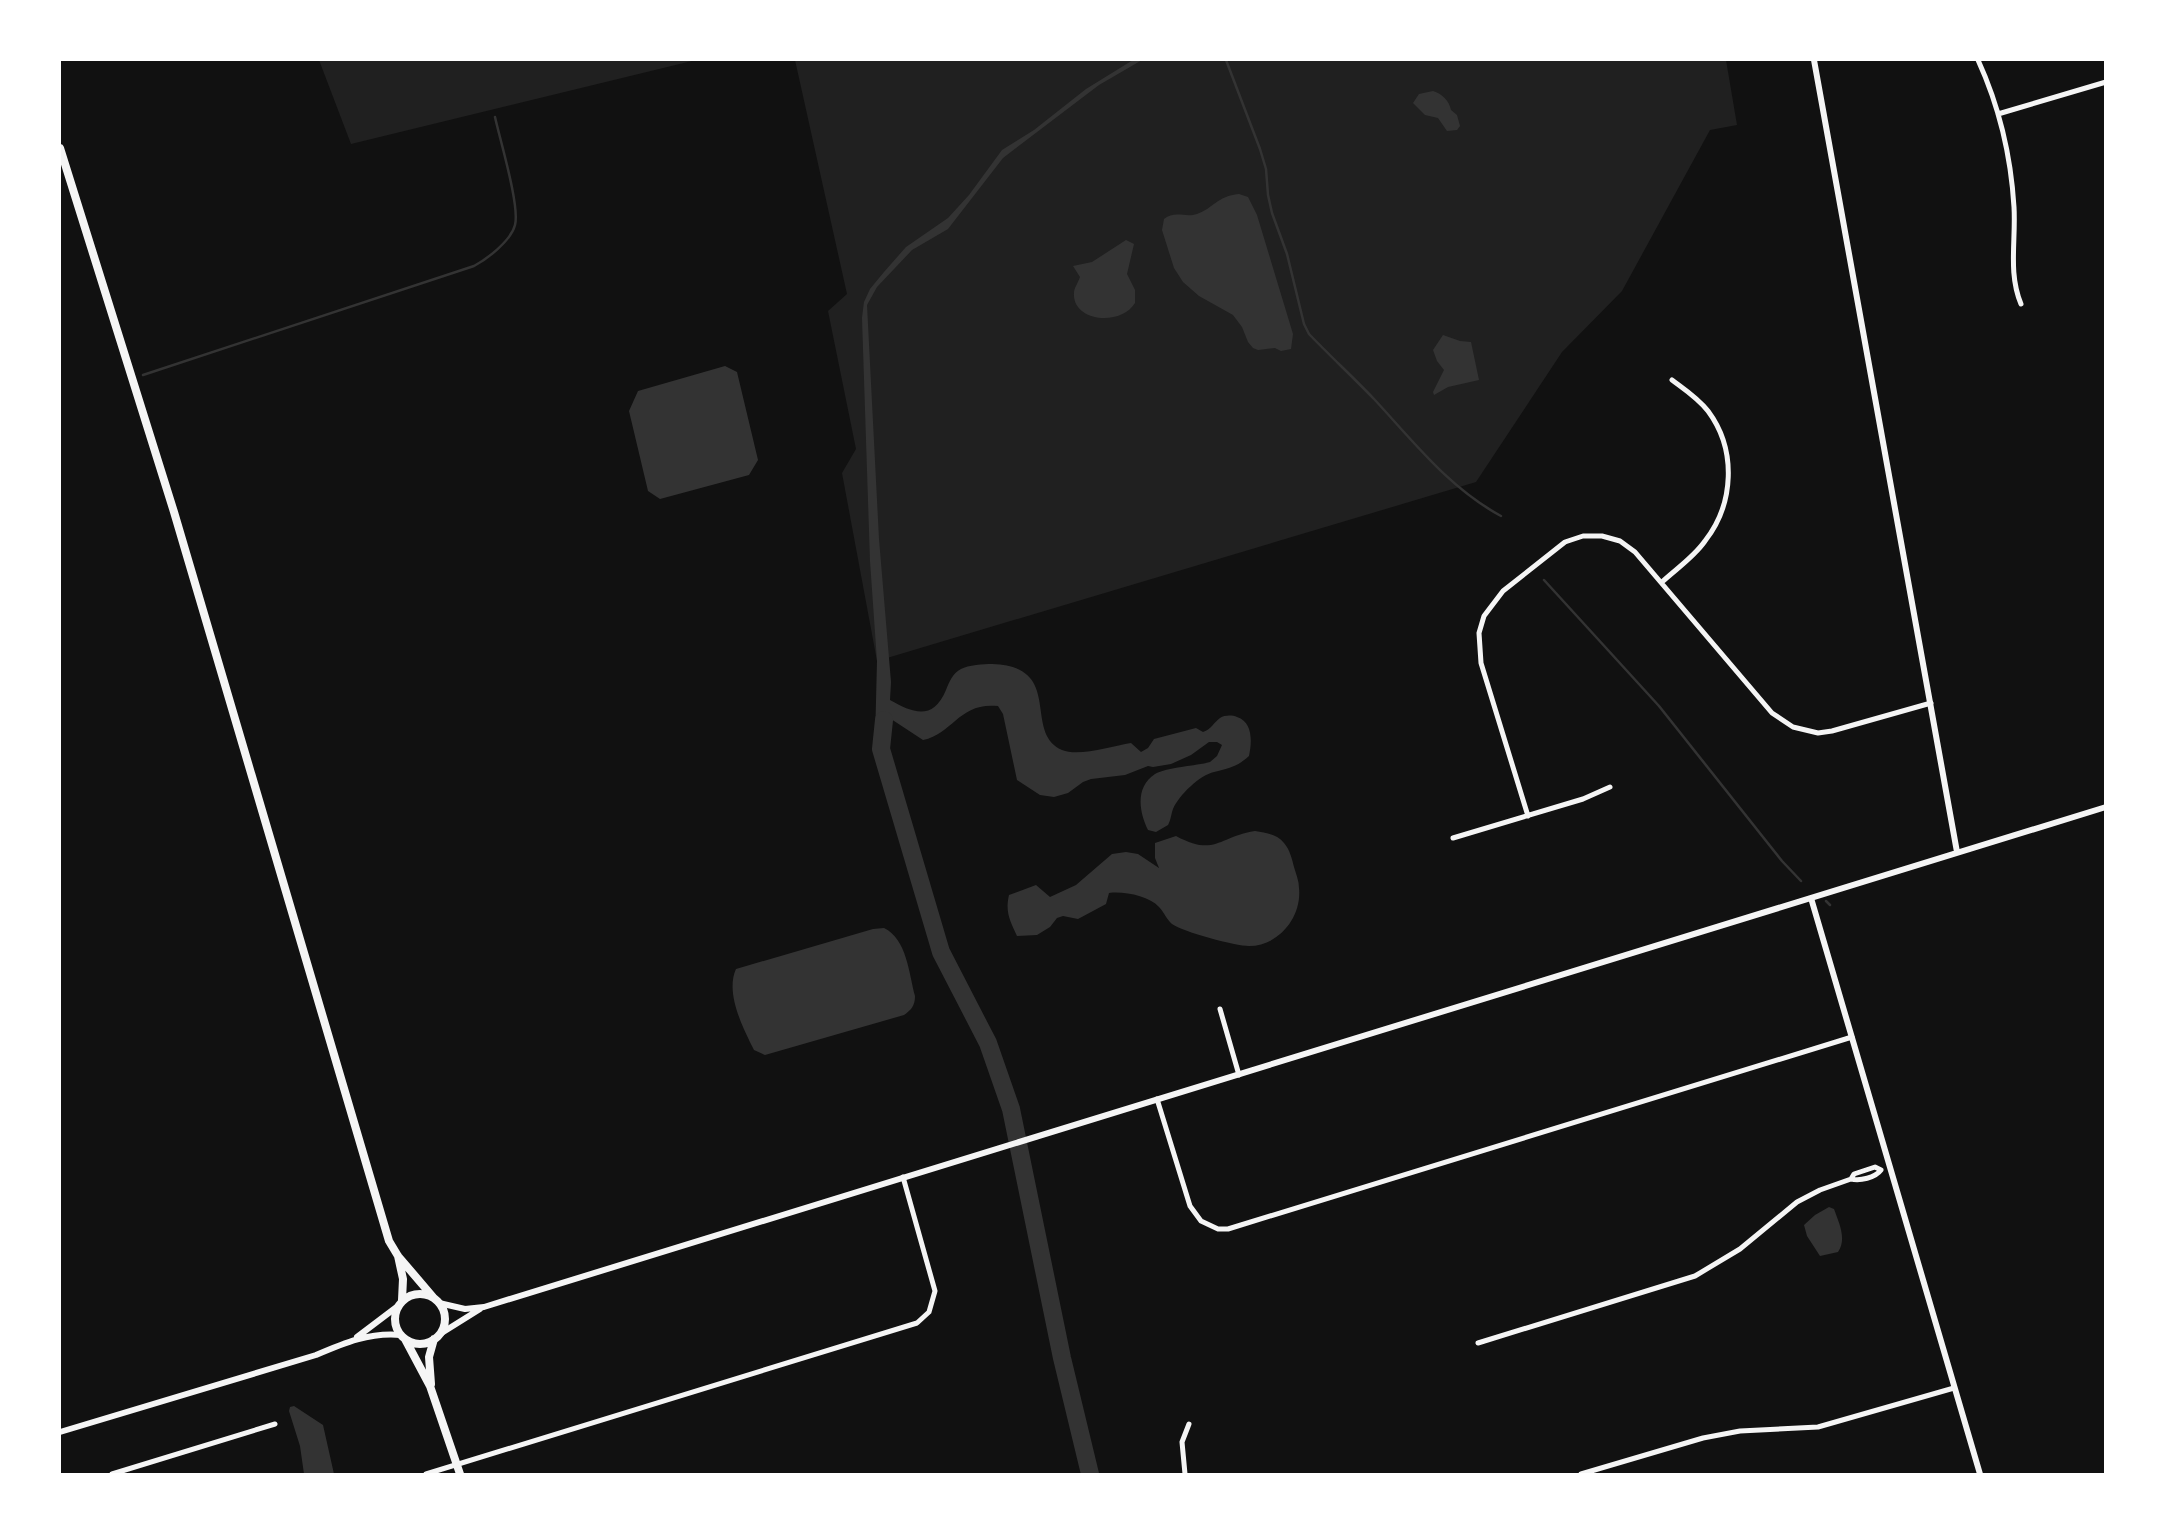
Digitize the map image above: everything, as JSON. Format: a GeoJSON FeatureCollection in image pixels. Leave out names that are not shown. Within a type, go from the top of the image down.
{"type":"FeatureCollection","features":[{"type":"Feature","properties":{"kind":"main road"},"geometry":{"type":"LineString","coordinates":[[60,148],[174,512],[389,1241],[398,1256],[436,1300],[445,1318],[429,1359],[430,1386]]}},
{"type":"Feature","properties":{"kind":"main road"},"geometry":{"type":"LineString","coordinates":[[398,1256],[403,1279],[395,1321],[430,1386],[460,1475]]}},
{"type":"Feature","properties":{"kind":"main road"},"geometry":{"type":"LineString","coordinates":[[400,1303],[417,1294],[436,1300]]}},
{"type":"Feature","properties":{"kind":"main road"},"geometry":{"type":"LineString","coordinates":[[403,1337],[421,1344],[437,1336]]}},
{"type":"Feature","properties":{"kind":"street"},"geometry":{"type":"LineString","coordinates":[[1814,60],[1957,852]]}},
{"type":"Feature","properties":{"kind":"street"},"geometry":{"type":"LineString","coordinates":[[1978,60],[1998,114],[2011,175],[2015,225],[2013,281],[2021,304]]}},
{"type":"Feature","properties":{"kind":"street"},"geometry":{"type":"LineString","coordinates":[[1998,114],[2105,82]]}},
{"type":"Feature","properties":{"kind":"street"},"geometry":{"type":"LineString","coordinates":[[1662,582],[1699,549],[1714,529],[1725,502],[1729,475],[1724,442],[1714,419],[1703,405],[1672,380]]}},
{"type":"Feature","properties":{"kind":"street"},"geometry":{"type":"LineString","coordinates":[[1528,816],[1479,653],[1479,633],[1490,606],[1503,591],[1558,545],[1584,536],[1602,536],[1620,541],[1642,558],[1772,713],[1793,727],[1810,732],[1832,731],[1931,703]]}},
{"type":"Feature","properties":{"kind":"street"},"geometry":{"type":"LineString","coordinates":[[1453,838],[1583,799],[1609,787]]}},
{"type":"Feature","properties":{"kind":"street"},"geometry":{"type":"LineString","coordinates":[[437,1336],[484,1307],[2105,807]]}},
{"type":"Feature","properties":{"kind":"street"},"geometry":{"type":"LineString","coordinates":[[1811,898],[1980,1475]]}},
{"type":"Feature","properties":{"kind":"street"},"geometry":{"type":"LineString","coordinates":[[1220,1009],[1239,1075]]}},
{"type":"Feature","properties":{"kind":"street"},"geometry":{"type":"LineString","coordinates":[[1157,1099],[1194,1214],[1209,1226],[1228,1229],[1852,1037]]}},
{"type":"Feature","properties":{"kind":"street"},"geometry":{"type":"LineString","coordinates":[[1478,1343],[1704,1272],[1740,1249],[1797,1202],[1851,1179],[1857,1181],[1878,1175],[1881,1170],[1890,1167]]}},
{"type":"Feature","properties":{"kind":"street"},"geometry":{"type":"LineString","coordinates":[[426,1475],[917,1323],[929,1312],[935,1291],[902,1178]]}},
{"type":"Feature","properties":{"kind":"street"},"geometry":{"type":"LineString","coordinates":[[436,1300],[460,1308],[484,1307]]}},
{"type":"Feature","properties":{"kind":"street"},"geometry":{"type":"LineString","coordinates":[[355,1339],[400,1303]]}},
{"type":"Feature","properties":{"kind":"street"},"geometry":{"type":"LineString","coordinates":[[60,1432],[316,1355],[355,1339],[382,1334],[403,1337]]}},
{"type":"Feature","properties":{"kind":"street"},"geometry":{"type":"LineString","coordinates":[[1581,1475],[1703,1438],[1740,1432],[1818,1427],[1954,1388]]}},
{"type":"Feature","properties":{"kind":"street"},"geometry":{"type":"LineString","coordinates":[[112,1475],[135,1471],[275,1424]]}},
{"type":"Feature","properties":{"kind":"street"},"geometry":{"type":"LineString","coordinates":[[1185,1475],[1182,1442],[1189,1424]]}},
{"type":"Feature","properties":{"kind":"shaded area"},"geometry":{"type":"Polygon","coordinates":[[[319,60],[696,60],[351,144],[319,60]]]}},
{"type":"Feature","properties":{"kind":"shaded area"},"geometry":{"type":"Polygon","coordinates":[[[795,60],[1726,60],[1737,125],[1710,130],[1622,291],[1562,352],[1476,482],[877,661],[842,473],[856,449],[828,311],[847,294],[795,60]]]}},
{"type":"Feature","properties":{"kind":"shaded area"},"geometry":{"type":"Polygon","coordinates":[[[1133,60],[1142,60],[1099,85],[1003,158],[948,229],[912,250],[877,287],[867,305],[890,700],[914,711],[929,710],[941,700],[952,678],[961,669],[989,664],[1014,668],[1028,676],[1036,687],[1044,729],[1051,741],[1069,752],[1086,752],[1131,743],[1141,752],[1148,748],[1154,739],[1196,728],[1203,732],[1224,716],[1233,716],[1246,723],[1250,733],[1249,756],[1237,765],[1208,774],[1196,781],[1176,804],[1168,825],[1156,832],[1148,830],[1141,808],[1142,793],[1149,779],[1167,770],[1210,762],[1217,756],[1222,745],[1209,742],[1191,755],[1171,764],[1148,766],[1125,775],[1091,779],[1068,793],[1054,797],[1040,795],[1017,780],[1003,714],[998,706],[985,706],[965,713],[942,731],[923,740],[888,717],[886,743],[875,741],[877,661],[870,561],[862,318],[864,302],[870,289],[884,272],[906,247],[948,218],[969,195],[1002,150],[1034,130],[1086,89],[1133,60]]]}},
{"type":"Feature","properties":{"kind":"shaded area"},"geometry":{"type":"Polygon","coordinates":[[[1433,91],[1445,98],[1457,115],[1460,126],[1457,130],[1447,131],[1438,118],[1425,115],[1413,103],[1419,94],[1433,91]]]}},
{"type":"Feature","properties":{"kind":"shaded area"},"geometry":{"type":"Polygon","coordinates":[[[1239,194],[1248,197],[1257,215],[1293,334],[1291,349],[1281,351],[1275,348],[1253,348],[1233,315],[1199,296],[1183,282],[1174,268],[1162,230],[1164,219],[1172,215],[1203,212],[1226,197],[1239,194]]]}},
{"type":"Feature","properties":{"kind":"shaded area"},"geometry":{"type":"Polygon","coordinates":[[[1126,240],[1134,244],[1127,274],[1135,290],[1135,303],[1119,316],[1098,318],[1088,315],[1075,302],[1074,291],[1080,277],[1073,266],[1092,262],[1126,240]]]}},
{"type":"Feature","properties":{"kind":"shaded area"},"geometry":{"type":"Polygon","coordinates":[[[1443,335],[1471,342],[1479,380],[1448,387],[1434,395],[1444,370],[1433,350],[1443,335]]]}},
{"type":"Feature","properties":{"kind":"shaded area"},"geometry":{"type":"Polygon","coordinates":[[[725,366],[737,372],[758,460],[749,475],[660,499],[648,491],[629,411],[638,391],[725,366]]]}},
{"type":"Feature","properties":{"kind":"shaded area"},"geometry":{"type":"Polygon","coordinates":[[[1255,831],[1275,836],[1284,843],[1292,858],[1299,888],[1297,909],[1286,928],[1270,941],[1260,945],[1233,944],[1187,931],[1172,924],[1155,903],[1136,895],[1122,893],[1109,893],[1106,904],[1078,919],[1063,916],[1057,918],[1050,927],[1037,935],[1017,936],[1010,921],[1009,895],[1036,885],[1050,897],[1076,885],[1112,854],[1138,854],[1159,868],[1155,858],[1155,843],[1176,836],[1189,842],[1208,845],[1255,831]]]}},
{"type":"Feature","properties":{"kind":"shaded area"},"geometry":{"type":"Polygon","coordinates":[[[884,928],[898,940],[906,958],[915,996],[909,1011],[904,1015],[765,1055],[754,1050],[734,999],[733,978],[736,969],[884,928]]]}},
{"type":"Feature","properties":{"kind":"shaded area"},"geometry":{"type":"Polygon","coordinates":[[[1829,1207],[1834,1209],[1842,1242],[1838,1252],[1820,1256],[1807,1236],[1804,1225],[1829,1207]]]}},
{"type":"Feature","properties":{"kind":"shaded area"},"geometry":{"type":"Polygon","coordinates":[[[294,1406],[323,1425],[334,1474],[304,1474],[300,1446],[289,1411],[290,1407],[294,1406]]]}},
{"type":"Feature","properties":{"kind":"waterway"},"geometry":{"type":"LineString","coordinates":[[1226,60],[1260,149],[1266,169],[1272,213],[1287,254],[1304,324],[1309,334],[1449,478],[1482,505],[1501,516]]}},
{"type":"Feature","properties":{"kind":"waterway"},"geometry":{"type":"LineString","coordinates":[[143,375],[474,266],[485,259],[509,237],[516,216],[495,117]]}},
{"type":"Feature","properties":{"kind":"waterway"},"geometry":{"type":"LineString","coordinates":[[1544,580],[1659,706],[1782,861],[1801,881]]}},
{"type":"Feature","properties":{"kind":"waterway"},"geometry":{"type":"LineString","coordinates":[[884,720],[881,749],[941,952],[988,1043],[1011,1109],[1062,1358],[1090,1474]]}},
{"type":"Feature","properties":{"kind":"waterway"},"geometry":{"type":"LineString","coordinates":[[1826,901],[1830,905]]}}]}
